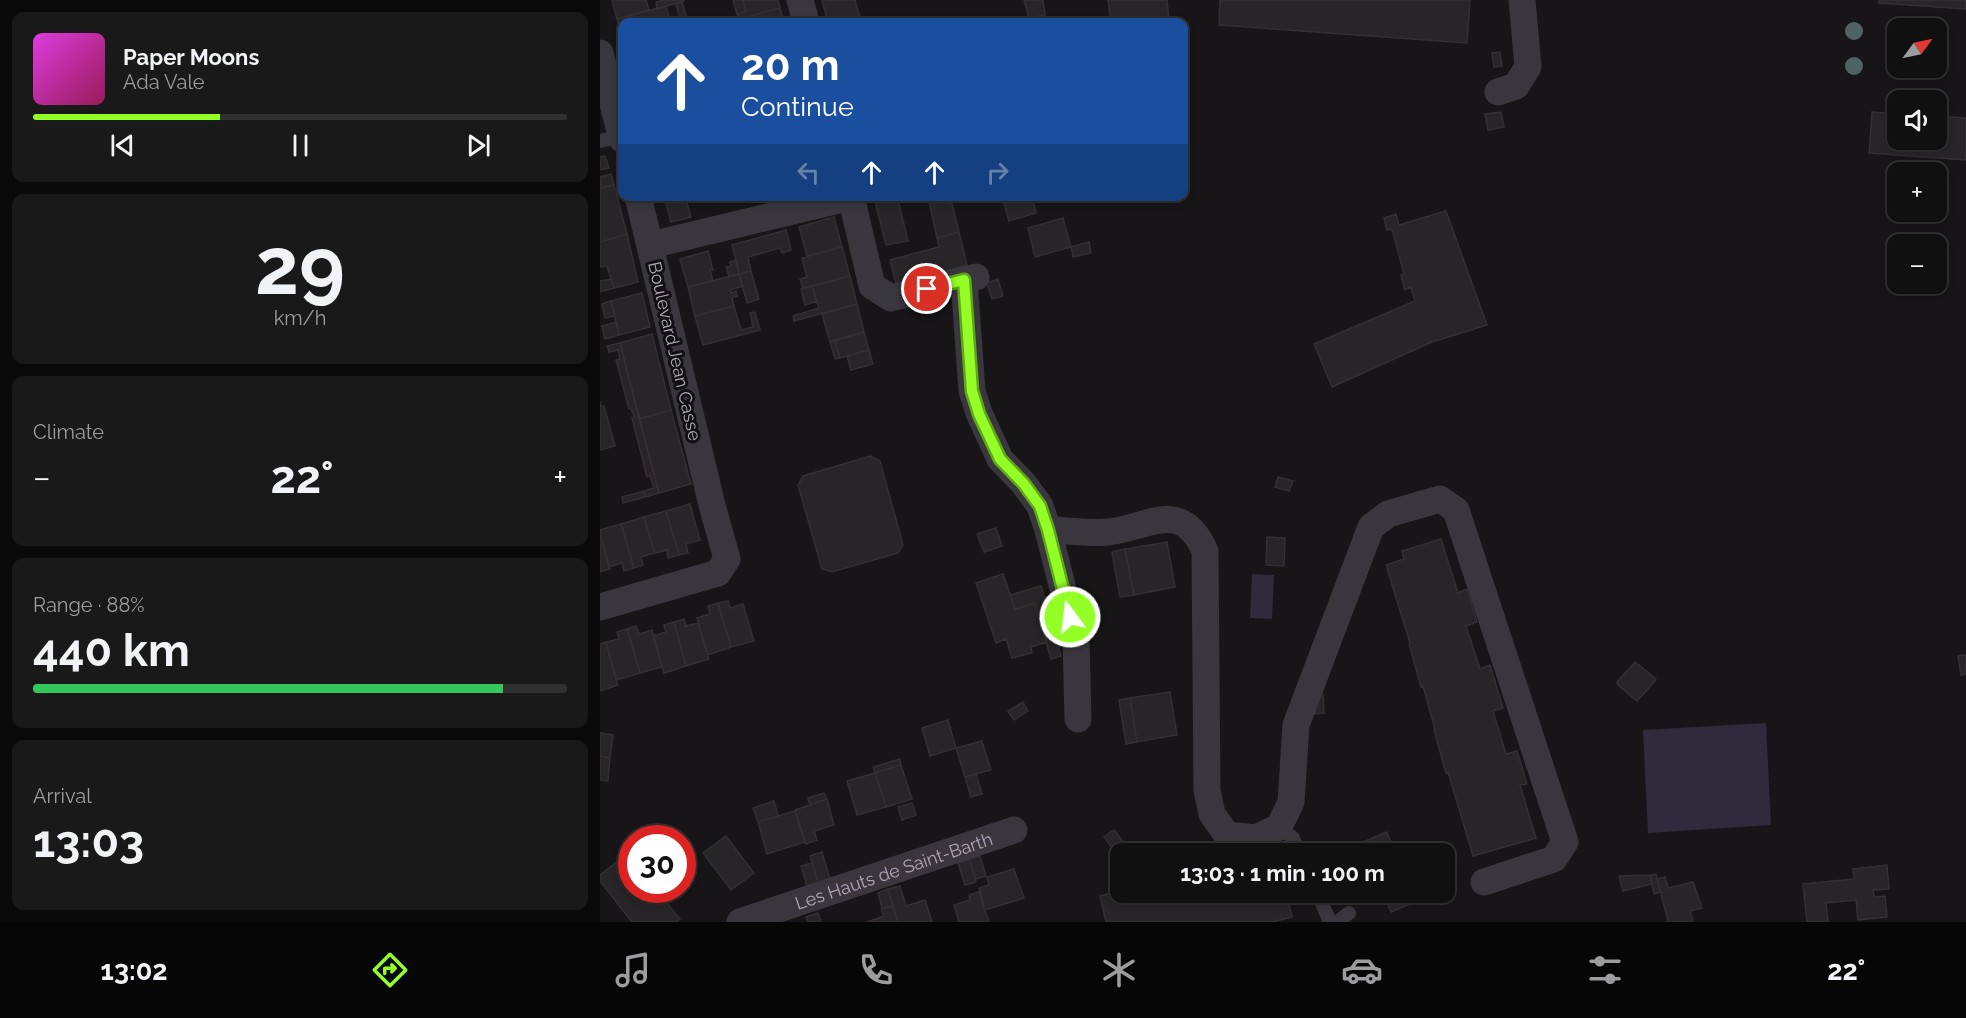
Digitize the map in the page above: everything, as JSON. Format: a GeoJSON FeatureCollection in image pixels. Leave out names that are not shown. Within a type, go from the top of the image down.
{"type":"FeatureCollection","features":[{"type":"Feature","properties":{"kind":"street"},"geometry":{"type":"LineString","coordinates":[[800,0],[805,18]]}},
{"type":"Feature","properties":{"kind":"street"},"geometry":{"type":"LineString","coordinates":[[1498,92],[1516,86],[1528,67],[1522,0]]}},
{"type":"Feature","properties":{"kind":"street"},"geometry":{"type":"LineString","coordinates":[[600,53],[618,122]]}},
{"type":"Feature","properties":{"kind":"street","name":"Boulevard Jean Casse"},"geometry":{"type":"LineString","coordinates":[[600,607],[718,573],[727,559],[639,201]]}},
{"type":"Feature","properties":{"kind":"street"},"geometry":{"type":"LineString","coordinates":[[651,245],[834,201]]}},
{"type":"Feature","properties":{"kind":"street"},"geometry":{"type":"LineString","coordinates":[[852,201],[872,286],[891,298],[970,278],[972,391],[979,414],[1000,459],[1024,484],[1040,506],[1048,530],[1076,640],[1078,719]]}},
{"type":"Feature","properties":{"kind":"street"},"geometry":{"type":"LineString","coordinates":[[1048,530],[1108,532],[1170,519],[1187,525],[1199,538],[1204,551],[1207,790],[1212,814],[1227,835],[1257,838],[1279,827],[1291,802],[1296,725],[1371,527],[1388,514],[1440,499],[1456,510],[1565,842],[1554,859],[1484,882]]}},
{"type":"Feature","properties":{"kind":"street","name":"Les Hauts de Saint-Barth"},"geometry":{"type":"LineString","coordinates":[[749,921],[1014,830]]}},
{"type":"Feature","properties":{"kind":"lane"},"geometry":{"type":"LineString","coordinates":[[600,141],[618,138]]}},
{"type":"Feature","properties":{"kind":"lane"},"geometry":{"type":"LineString","coordinates":[[1279,827],[1293,838],[1295,843]]}},
{"type":"Feature","properties":{"kind":"lane"},"geometry":{"type":"LineString","coordinates":[[1322,903],[1330,922]]}},
{"type":"Feature","properties":{"kind":"lane"},"geometry":{"type":"LineString","coordinates":[[1337,922],[1349,913]]}},
{"type":"Feature","properties":{"kind":"shaded area"},"geometry":{"type":"Polygon","coordinates":[[[1252,574],[1274,575],[1272,619],[1250,618],[1252,574]]]}},
{"type":"Feature","properties":{"kind":"shaded area"},"geometry":{"type":"Polygon","coordinates":[[[1766,723],[1771,825],[1648,833],[1643,730],[1766,723]]]}},
{"type":"Feature","properties":{"kind":"building"},"geometry":{"type":"Polygon","coordinates":[[[612,0],[646,0],[649,10],[617,19],[612,0]]]}},
{"type":"Feature","properties":{"kind":"building"},"geometry":{"type":"Polygon","coordinates":[[[733,0],[743,0],[746,11],[737,14],[733,0]]]}},
{"type":"Feature","properties":{"kind":"building"},"geometry":{"type":"Polygon","coordinates":[[[743,0],[778,0],[780,8],[739,18],[737,14],[746,11],[743,0]]]}},
{"type":"Feature","properties":{"kind":"building"},"geometry":{"type":"Polygon","coordinates":[[[822,0],[855,0],[860,17],[827,18],[822,0]]]}},
{"type":"Feature","properties":{"kind":"building"},"geometry":{"type":"Polygon","coordinates":[[[1024,0],[1043,0],[1045,15],[1029,18],[1024,0]]]}},
{"type":"Feature","properties":{"kind":"building"},"geometry":{"type":"Polygon","coordinates":[[[1108,0],[1167,0],[1169,18],[1110,18],[1108,0]]]}},
{"type":"Feature","properties":{"kind":"building"},"geometry":{"type":"Polygon","coordinates":[[[1220,0],[1470,0],[1467,43],[1219,25],[1220,0]]]}},
{"type":"Feature","properties":{"kind":"building"},"geometry":{"type":"Polygon","coordinates":[[[1879,0],[1966,0],[1966,9],[1879,3],[1879,0]]]}},
{"type":"Feature","properties":{"kind":"building"},"geometry":{"type":"Polygon","coordinates":[[[684,1],[657,9],[656,2],[684,1]]]}},
{"type":"Feature","properties":{"kind":"building"},"geometry":{"type":"Polygon","coordinates":[[[682,2],[687,18],[680,18],[676,4],[682,2]]]}},
{"type":"Feature","properties":{"kind":"building"},"geometry":{"type":"Polygon","coordinates":[[[666,6],[669,18],[621,18],[666,6]]]}},
{"type":"Feature","properties":{"kind":"building"},"geometry":{"type":"Polygon","coordinates":[[[780,8],[783,18],[746,18],[780,8]]]}},
{"type":"Feature","properties":{"kind":"building"},"geometry":{"type":"Polygon","coordinates":[[[1500,52],[1502,66],[1494,67],[1492,53],[1500,52]]]}},
{"type":"Feature","properties":{"kind":"building"},"geometry":{"type":"Polygon","coordinates":[[[1501,112],[1504,127],[1488,130],[1485,114],[1501,112]]]}},
{"type":"Feature","properties":{"kind":"building"},"geometry":{"type":"Polygon","coordinates":[[[1872,112],[1887,113],[1887,150],[1947,150],[1947,117],[1966,118],[1966,160],[1869,153],[1872,112]]]}},
{"type":"Feature","properties":{"kind":"building"},"geometry":{"type":"Polygon","coordinates":[[[605,156],[609,168],[600,170],[600,157],[605,156]]]}},
{"type":"Feature","properties":{"kind":"building"},"geometry":{"type":"Polygon","coordinates":[[[611,174],[614,185],[601,188],[600,177],[611,174]]]}},
{"type":"Feature","properties":{"kind":"building"},"geometry":{"type":"Polygon","coordinates":[[[614,185],[627,234],[600,242],[600,188],[614,185]]]}},
{"type":"Feature","properties":{"kind":"building"},"geometry":{"type":"Polygon","coordinates":[[[665,201],[686,201],[691,217],[671,222],[665,201]]]}},
{"type":"Feature","properties":{"kind":"building"},"geometry":{"type":"Polygon","coordinates":[[[875,201],[898,201],[908,241],[886,245],[875,201]]]}},
{"type":"Feature","properties":{"kind":"building"},"geometry":{"type":"Polygon","coordinates":[[[929,201],[951,201],[959,232],[937,238],[929,201]]]}},
{"type":"Feature","properties":{"kind":"building"},"geometry":{"type":"Polygon","coordinates":[[[1003,201],[1033,201],[1036,213],[1009,221],[1003,201]]]}},
{"type":"Feature","properties":{"kind":"building"},"geometry":{"type":"Polygon","coordinates":[[[1446,211],[1487,325],[1432,342],[1332,387],[1314,344],[1415,301],[1411,287],[1405,290],[1401,275],[1404,274],[1392,229],[1387,230],[1384,218],[1396,214],[1399,225],[1446,211]]]}},
{"type":"Feature","properties":{"kind":"building"},"geometry":{"type":"Polygon","coordinates":[[[834,217],[842,247],[807,256],[799,227],[834,217]]]}},
{"type":"Feature","properties":{"kind":"building"},"geometry":{"type":"Polygon","coordinates":[[[1063,218],[1071,247],[1035,257],[1028,228],[1063,218]]]}},
{"type":"Feature","properties":{"kind":"building"},"geometry":{"type":"Polygon","coordinates":[[[786,230],[791,250],[782,253],[780,248],[748,257],[751,271],[739,274],[732,245],[786,230]]]}},
{"type":"Feature","properties":{"kind":"building"},"geometry":{"type":"Polygon","coordinates":[[[959,232],[967,265],[896,284],[890,260],[939,247],[937,238],[959,232]]]}},
{"type":"Feature","properties":{"kind":"building"},"geometry":{"type":"Polygon","coordinates":[[[627,234],[638,282],[614,288],[607,266],[600,267],[600,242],[627,234]]]}},
{"type":"Feature","properties":{"kind":"building"},"geometry":{"type":"Polygon","coordinates":[[[1089,242],[1091,253],[1073,257],[1071,247],[1089,242]]]}},
{"type":"Feature","properties":{"kind":"building"},"geometry":{"type":"Polygon","coordinates":[[[842,247],[850,276],[803,288],[800,279],[807,277],[802,258],[842,247]]]}},
{"type":"Feature","properties":{"kind":"building"},"geometry":{"type":"Polygon","coordinates":[[[708,251],[713,270],[710,270],[713,281],[688,287],[680,259],[708,251]]]}},
{"type":"Feature","properties":{"kind":"building"},"geometry":{"type":"Polygon","coordinates":[[[736,260],[739,274],[729,276],[726,267],[731,266],[730,262],[736,260]]]}},
{"type":"Feature","properties":{"kind":"building"},"geometry":{"type":"Polygon","coordinates":[[[751,271],[759,299],[747,303],[739,274],[751,271]]]}},
{"type":"Feature","properties":{"kind":"building"},"geometry":{"type":"Polygon","coordinates":[[[739,274],[743,286],[730,290],[731,293],[736,291],[737,296],[732,298],[734,306],[695,316],[688,287],[739,274]]]}},
{"type":"Feature","properties":{"kind":"building"},"geometry":{"type":"Polygon","coordinates":[[[850,276],[857,304],[794,321],[793,316],[819,308],[812,286],[850,276]]]}},
{"type":"Feature","properties":{"kind":"building"},"geometry":{"type":"Polygon","coordinates":[[[611,279],[614,288],[600,292],[600,281],[611,279]]]}},
{"type":"Feature","properties":{"kind":"building"},"geometry":{"type":"Polygon","coordinates":[[[998,279],[1003,296],[992,299],[987,283],[998,279]]]}},
{"type":"Feature","properties":{"kind":"building"},"geometry":{"type":"Polygon","coordinates":[[[812,286],[817,301],[805,305],[801,289],[812,286]]]}},
{"type":"Feature","properties":{"kind":"building"},"geometry":{"type":"Polygon","coordinates":[[[642,293],[650,327],[619,335],[611,301],[642,293]]]}},
{"type":"Feature","properties":{"kind":"building"},"geometry":{"type":"Polygon","coordinates":[[[611,301],[615,316],[605,318],[602,304],[611,301]]]}},
{"type":"Feature","properties":{"kind":"building"},"geometry":{"type":"Polygon","coordinates":[[[857,304],[864,332],[830,342],[822,314],[857,304]]]}},
{"type":"Feature","properties":{"kind":"building"},"geometry":{"type":"Polygon","coordinates":[[[734,306],[741,330],[753,327],[750,313],[755,312],[760,330],[703,345],[695,316],[734,306]]]}},
{"type":"Feature","properties":{"kind":"building"},"geometry":{"type":"Polygon","coordinates":[[[617,322],[619,335],[605,339],[602,326],[617,322]]]}},
{"type":"Feature","properties":{"kind":"building"},"geometry":{"type":"Polygon","coordinates":[[[864,332],[869,350],[840,358],[835,340],[864,332]]]}},
{"type":"Feature","properties":{"kind":"building"},"geometry":{"type":"Polygon","coordinates":[[[652,334],[671,410],[639,419],[620,343],[652,334]]]}},
{"type":"Feature","properties":{"kind":"building"},"geometry":{"type":"Polygon","coordinates":[[[835,340],[840,358],[835,359],[830,342],[835,340]]]}},
{"type":"Feature","properties":{"kind":"building"},"geometry":{"type":"Polygon","coordinates":[[[620,343],[659,493],[645,497],[644,491],[654,488],[650,476],[647,477],[632,418],[634,417],[631,408],[629,409],[616,360],[620,359],[618,350],[609,352],[607,346],[620,343]]]}},
{"type":"Feature","properties":{"kind":"building"},"geometry":{"type":"Polygon","coordinates":[[[869,350],[873,364],[851,370],[847,356],[869,350]]]}},
{"type":"Feature","properties":{"kind":"building"},"geometry":{"type":"Polygon","coordinates":[[[600,402],[601,406],[604,406],[615,446],[600,450],[600,402]]]}},
{"type":"Feature","properties":{"kind":"building"},"geometry":{"type":"Polygon","coordinates":[[[671,410],[691,484],[659,493],[639,419],[671,410]]]}},
{"type":"Feature","properties":{"kind":"building"},"geometry":{"type":"Polygon","coordinates":[[[870,456],[880,461],[903,545],[898,553],[832,572],[822,569],[798,485],[803,476],[870,456]]]}},
{"type":"Feature","properties":{"kind":"building"},"geometry":{"type":"Polygon","coordinates":[[[1278,477],[1293,481],[1289,491],[1275,487],[1278,477]]]}},
{"type":"Feature","properties":{"kind":"building"},"geometry":{"type":"Polygon","coordinates":[[[644,491],[645,497],[623,503],[622,497],[644,491]]]}},
{"type":"Feature","properties":{"kind":"building"},"geometry":{"type":"Polygon","coordinates":[[[690,504],[700,540],[686,544],[688,553],[679,555],[666,511],[690,504]]]}},
{"type":"Feature","properties":{"kind":"building"},"geometry":{"type":"Polygon","coordinates":[[[666,511],[679,555],[668,558],[667,550],[655,553],[644,517],[666,511]]]}},
{"type":"Feature","properties":{"kind":"building"},"geometry":{"type":"Polygon","coordinates":[[[644,517],[655,553],[641,557],[643,565],[634,568],[621,524],[644,517]]]}},
{"type":"Feature","properties":{"kind":"building"},"geometry":{"type":"Polygon","coordinates":[[[621,524],[634,568],[624,571],[622,563],[609,567],[600,534],[600,530],[621,524]]]}},
{"type":"Feature","properties":{"kind":"building"},"geometry":{"type":"Polygon","coordinates":[[[996,528],[1002,546],[984,552],[977,534],[996,528]]]}},
{"type":"Feature","properties":{"kind":"building"},"geometry":{"type":"Polygon","coordinates":[[[600,534],[610,569],[600,572],[600,534]]]}},
{"type":"Feature","properties":{"kind":"building"},"geometry":{"type":"Polygon","coordinates":[[[1267,537],[1285,538],[1284,566],[1266,565],[1267,537]]]}},
{"type":"Feature","properties":{"kind":"building"},"geometry":{"type":"Polygon","coordinates":[[[1441,539],[1458,593],[1467,589],[1477,622],[1466,626],[1480,669],[1490,665],[1503,708],[1493,711],[1506,754],[1517,751],[1527,784],[1520,785],[1536,838],[1473,856],[1448,772],[1446,773],[1423,686],[1421,687],[1386,565],[1404,559],[1402,551],[1441,539]]]}},
{"type":"Feature","properties":{"kind":"building"},"geometry":{"type":"Polygon","coordinates":[[[1167,542],[1175,587],[1134,595],[1125,549],[1167,542]]]}},
{"type":"Feature","properties":{"kind":"building"},"geometry":{"type":"Polygon","coordinates":[[[1125,549],[1134,595],[1120,597],[1112,552],[1125,549]]]}},
{"type":"Feature","properties":{"kind":"building"},"geometry":{"type":"Polygon","coordinates":[[[1003,574],[1015,609],[1035,603],[1047,642],[1031,647],[1032,653],[1012,658],[1006,639],[996,643],[976,583],[1003,574]]]}},
{"type":"Feature","properties":{"kind":"building"},"geometry":{"type":"Polygon","coordinates":[[[1041,586],[1061,656],[1051,659],[1035,603],[1015,609],[1010,595],[1041,586]]]}},
{"type":"Feature","properties":{"kind":"building"},"geometry":{"type":"Polygon","coordinates":[[[728,601],[730,608],[743,604],[754,641],[731,647],[718,603],[728,601]]]}},
{"type":"Feature","properties":{"kind":"building"},"geometry":{"type":"Polygon","coordinates":[[[718,603],[731,647],[708,655],[697,618],[710,614],[708,606],[718,603]]]}},
{"type":"Feature","properties":{"kind":"building"},"geometry":{"type":"Polygon","coordinates":[[[684,619],[686,626],[698,623],[709,659],[686,666],[674,622],[684,619]]]}},
{"type":"Feature","properties":{"kind":"building"},"geometry":{"type":"Polygon","coordinates":[[[674,622],[686,666],[664,673],[653,636],[666,632],[664,625],[674,622]]]}},
{"type":"Feature","properties":{"kind":"building"},"geometry":{"type":"Polygon","coordinates":[[[636,626],[639,634],[652,630],[662,667],[640,673],[627,629],[636,626]]]}},
{"type":"Feature","properties":{"kind":"building"},"geometry":{"type":"Polygon","coordinates":[[[627,629],[640,673],[616,680],[606,642],[619,639],[617,632],[627,629]]]}},
{"type":"Feature","properties":{"kind":"building"},"geometry":{"type":"Polygon","coordinates":[[[606,642],[618,685],[600,691],[600,644],[606,642]]]}},
{"type":"Feature","properties":{"kind":"building"},"geometry":{"type":"Polygon","coordinates":[[[1966,655],[1966,674],[1961,675],[1958,656],[1966,655]]]}},
{"type":"Feature","properties":{"kind":"building"},"geometry":{"type":"Polygon","coordinates":[[[1635,662],[1656,680],[1637,701],[1617,682],[1635,662]]]}},
{"type":"Feature","properties":{"kind":"building"},"geometry":{"type":"Polygon","coordinates":[[[1170,692],[1177,735],[1137,742],[1130,698],[1170,692]]]}},
{"type":"Feature","properties":{"kind":"building"},"geometry":{"type":"Polygon","coordinates":[[[1323,694],[1324,713],[1312,714],[1310,695],[1323,694]]]}},
{"type":"Feature","properties":{"kind":"building"},"geometry":{"type":"Polygon","coordinates":[[[1130,698],[1137,742],[1126,744],[1119,700],[1130,698]]]}},
{"type":"Feature","properties":{"kind":"building"},"geometry":{"type":"Polygon","coordinates":[[[1023,702],[1028,711],[1014,720],[1008,711],[1023,702]]]}},
{"type":"Feature","properties":{"kind":"building"},"geometry":{"type":"Polygon","coordinates":[[[948,720],[956,748],[930,756],[922,728],[948,720]]]}},
{"type":"Feature","properties":{"kind":"building"},"geometry":{"type":"Polygon","coordinates":[[[600,733],[613,735],[610,758],[600,756],[600,733]]]}},
{"type":"Feature","properties":{"kind":"building"},"geometry":{"type":"Polygon","coordinates":[[[982,741],[991,770],[965,777],[956,748],[982,741]]]}},
{"type":"Feature","properties":{"kind":"building"},"geometry":{"type":"Polygon","coordinates":[[[600,756],[610,758],[608,781],[600,780],[600,756]]]}},
{"type":"Feature","properties":{"kind":"building"},"geometry":{"type":"Polygon","coordinates":[[[900,759],[901,765],[875,773],[873,767],[900,759]]]}},
{"type":"Feature","properties":{"kind":"building"},"geometry":{"type":"Polygon","coordinates":[[[901,765],[912,799],[886,807],[875,773],[901,765]]]}},
{"type":"Feature","properties":{"kind":"building"},"geometry":{"type":"Polygon","coordinates":[[[875,773],[886,807],[857,815],[847,781],[875,773]]]}},
{"type":"Feature","properties":{"kind":"building"},"geometry":{"type":"Polygon","coordinates":[[[976,774],[982,794],[971,797],[965,777],[976,774]]]}},
{"type":"Feature","properties":{"kind":"building"},"geometry":{"type":"Polygon","coordinates":[[[824,793],[827,799],[810,805],[808,798],[824,793]]]}},
{"type":"Feature","properties":{"kind":"building"},"geometry":{"type":"Polygon","coordinates":[[[827,799],[834,825],[814,831],[817,840],[806,844],[795,810],[827,799]]]}},
{"type":"Feature","properties":{"kind":"building"},"geometry":{"type":"Polygon","coordinates":[[[774,801],[778,816],[758,822],[753,808],[774,801]]]}},
{"type":"Feature","properties":{"kind":"building"},"geometry":{"type":"Polygon","coordinates":[[[912,803],[916,815],[902,820],[898,807],[912,803]]]}},
{"type":"Feature","properties":{"kind":"building"},"geometry":{"type":"Polygon","coordinates":[[[795,811],[805,842],[767,854],[758,822],[795,811]]]}},
{"type":"Feature","properties":{"kind":"building"},"geometry":{"type":"Polygon","coordinates":[[[1114,830],[1124,843],[1110,843],[1110,845],[1104,837],[1114,830]]]}},
{"type":"Feature","properties":{"kind":"building"},"geometry":{"type":"Polygon","coordinates":[[[1387,832],[1391,843],[1363,843],[1387,832]]]}},
{"type":"Feature","properties":{"kind":"building"},"geometry":{"type":"Polygon","coordinates":[[[726,836],[754,873],[731,890],[703,853],[726,836]]]}},
{"type":"Feature","properties":{"kind":"building"},"geometry":{"type":"Polygon","coordinates":[[[822,852],[830,879],[819,884],[810,856],[822,852]]]}},
{"type":"Feature","properties":{"kind":"building"},"geometry":{"type":"Polygon","coordinates":[[[980,856],[986,876],[976,879],[969,859],[980,856]]]}},
{"type":"Feature","properties":{"kind":"building"},"geometry":{"type":"Polygon","coordinates":[[[969,859],[976,882],[965,885],[958,863],[969,859]]]}},
{"type":"Feature","properties":{"kind":"building"},"geometry":{"type":"Polygon","coordinates":[[[618,861],[618,903],[667,903],[680,919],[677,922],[632,922],[600,881],[600,875],[618,861]]]}},
{"type":"Feature","properties":{"kind":"building"},"geometry":{"type":"Polygon","coordinates":[[[812,863],[819,884],[807,886],[801,866],[812,863]]]}},
{"type":"Feature","properties":{"kind":"building"},"geometry":{"type":"Polygon","coordinates":[[[1887,865],[1889,889],[1873,890],[1874,897],[1885,896],[1887,917],[1858,920],[1856,900],[1826,903],[1828,922],[1807,922],[1803,884],[1854,879],[1853,869],[1887,865]]]}},
{"type":"Feature","properties":{"kind":"building"},"geometry":{"type":"Polygon","coordinates":[[[1014,869],[1024,898],[985,910],[979,888],[989,885],[987,877],[1014,869]]]}},
{"type":"Feature","properties":{"kind":"building"},"geometry":{"type":"Polygon","coordinates":[[[1656,874],[1660,892],[1654,894],[1650,875],[1656,874]]]}},
{"type":"Feature","properties":{"kind":"building"},"geometry":{"type":"Polygon","coordinates":[[[1650,875],[1652,884],[1623,891],[1619,876],[1650,875]]]}},
{"type":"Feature","properties":{"kind":"building"},"geometry":{"type":"Polygon","coordinates":[[[1665,877],[1668,888],[1693,882],[1702,908],[1690,911],[1693,922],[1666,922],[1668,921],[1657,879],[1665,877]]]}},
{"type":"Feature","properties":{"kind":"building"},"geometry":{"type":"Polygon","coordinates":[[[900,886],[906,906],[925,900],[932,922],[898,922],[888,889],[900,886]]]}},
{"type":"Feature","properties":{"kind":"building"},"geometry":{"type":"Polygon","coordinates":[[[888,889],[893,906],[882,908],[878,893],[888,889]]]}},
{"type":"Feature","properties":{"kind":"building"},"geometry":{"type":"Polygon","coordinates":[[[979,892],[989,922],[959,922],[954,905],[970,900],[969,895],[979,892]]]}},
{"type":"Feature","properties":{"kind":"building"},"geometry":{"type":"Polygon","coordinates":[[[1110,894],[1110,903],[1289,903],[1292,917],[1272,922],[1106,922],[1100,896],[1110,894]]]}},
{"type":"Feature","properties":{"kind":"building"},"geometry":{"type":"Polygon","coordinates":[[[1387,903],[1413,903],[1391,912],[1387,903]]]}},
{"type":"Feature","properties":{"kind":"building"},"geometry":{"type":"Polygon","coordinates":[[[893,906],[898,922],[867,922],[884,916],[881,909],[893,906]]]}},
{"type":"Feature","properties":{"kind":"building"},"geometry":{"type":"Polygon","coordinates":[[[818,913],[821,922],[808,922],[806,917],[818,913]]]}},
{"type":"Feature","properties":{"kind":"route"},"geometry":{"type":"LineString","coordinates":[[927,289],[964,280],[972,391],[979,414],[1000,459],[1024,484],[1040,506],[1070,617]]}}]}
